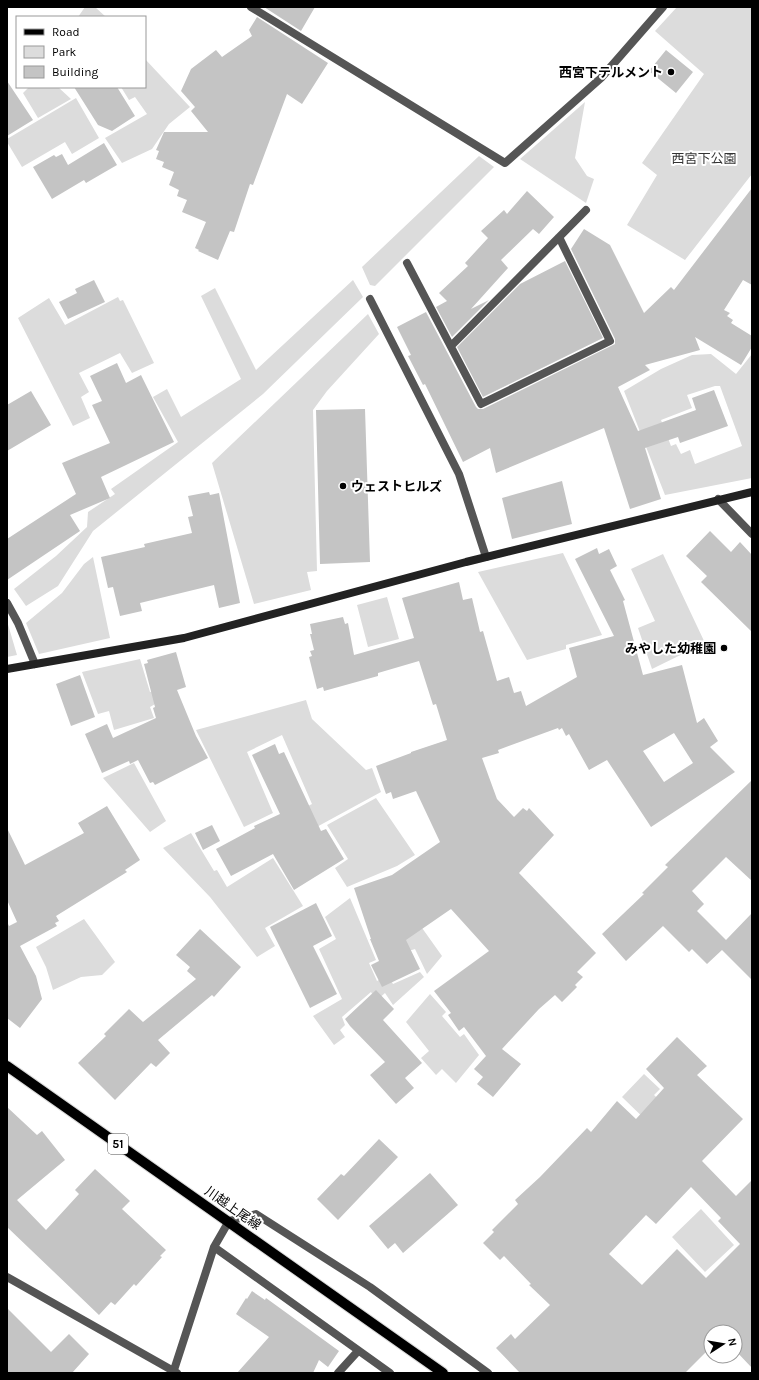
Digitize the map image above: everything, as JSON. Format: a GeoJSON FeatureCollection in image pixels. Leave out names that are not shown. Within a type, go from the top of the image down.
{"type":"FeatureCollection","features":[{"type":"Feature","properties":{"kind":"main road","name":"川越上尾線"},"geometry":{"type":"LineString","coordinates":[[7,1066],[443,1373]]}},
{"type":"Feature","properties":{"kind":"street"},"geometry":{"type":"LineString","coordinates":[[250,7],[505,163],[601,78],[663,7]]}},
{"type":"Feature","properties":{"kind":"street"},"geometry":{"type":"LineString","coordinates":[[451,346],[586,210]]}},
{"type":"Feature","properties":{"kind":"street"},"geometry":{"type":"LineString","coordinates":[[407,263],[481,404],[610,341],[559,238]]}},
{"type":"Feature","properties":{"kind":"street"},"geometry":{"type":"LineString","coordinates":[[370,299],[459,474],[486,557]]}},
{"type":"Feature","properties":{"kind":"street"},"geometry":{"type":"LineString","coordinates":[[7,669],[184,638],[486,557],[652,517],[718,499],[752,492]]}},
{"type":"Feature","properties":{"kind":"street"},"geometry":{"type":"LineString","coordinates":[[718,499],[752,534]]}},
{"type":"Feature","properties":{"kind":"street"},"geometry":{"type":"LineString","coordinates":[[7,604],[18,623],[35,664]]}},
{"type":"Feature","properties":{"kind":"street"},"geometry":{"type":"LineString","coordinates":[[7,1277],[175,1373],[214,1247],[229,1221],[256,1214],[370,1287],[488,1373]]}},
{"type":"Feature","properties":{"kind":"street"},"geometry":{"type":"LineString","coordinates":[[214,1247],[390,1373]]}},
{"type":"Feature","properties":{"kind":"street"},"geometry":{"type":"LineString","coordinates":[[338,1373],[358,1351]]}},
{"type":"Feature","properties":{"kind":"green space"},"geometry":{"type":"Polygon","coordinates":[[[85,7],[95,7],[105,16],[79,16],[85,7]]]}},
{"type":"Feature","properties":{"kind":"green space","name":"西宮下公園"},"geometry":{"type":"Polygon","coordinates":[[[677,7],[752,7],[752,174],[685,260],[627,225],[657,175],[642,163],[704,74],[655,31],[677,7]]]}},
{"type":"Feature","properties":{"kind":"green space"},"geometry":{"type":"Polygon","coordinates":[[[146,60],[190,107],[169,124],[152,149],[122,163],[105,138],[147,114],[135,97],[129,100],[122,88],[146,88],[146,60]]]}},
{"type":"Feature","properties":{"kind":"green space"},"geometry":{"type":"Polygon","coordinates":[[[28,88],[59,88],[71,99],[38,118],[23,93],[28,88]]]}},
{"type":"Feature","properties":{"kind":"green space"},"geometry":{"type":"Polygon","coordinates":[[[76,98],[99,138],[72,154],[65,142],[22,167],[7,142],[7,139],[76,98]]]}},
{"type":"Feature","properties":{"kind":"green space"},"geometry":{"type":"Polygon","coordinates":[[[585,102],[575,158],[587,176],[594,179],[586,203],[520,159],[585,102]]]}},
{"type":"Feature","properties":{"kind":"green space"},"geometry":{"type":"Polygon","coordinates":[[[479,156],[494,167],[375,286],[370,285],[362,267],[479,156]]]}},
{"type":"Feature","properties":{"kind":"green space"},"geometry":{"type":"Polygon","coordinates":[[[353,280],[363,297],[263,394],[93,531],[58,586],[26,606],[14,589],[56,556],[87,527],[88,512],[115,494],[111,489],[178,442],[153,397],[167,389],[181,417],[241,379],[201,296],[215,288],[256,370],[353,280]]]}},
{"type":"Feature","properties":{"kind":"green space"},"geometry":{"type":"Polygon","coordinates":[[[118,297],[120,301],[123,300],[154,363],[132,373],[120,353],[79,373],[89,392],[81,397],[90,418],[73,426],[18,318],[49,298],[65,325],[118,297]]]}},
{"type":"Feature","properties":{"kind":"green space"},"geometry":{"type":"Polygon","coordinates":[[[368,314],[379,334],[327,391],[313,410],[317,571],[307,572],[311,590],[254,604],[212,463],[368,314]]]}},
{"type":"Feature","properties":{"kind":"green space"},"geometry":{"type":"Polygon","coordinates":[[[711,354],[736,374],[752,354],[752,478],[665,495],[624,391],[661,369],[692,355],[711,354]],[[715,386],[687,395],[692,408],[661,420],[671,446],[676,444],[681,454],[690,450],[695,464],[742,446],[720,386],[715,386]]]}},
{"type":"Feature","properties":{"kind":"green space"},"geometry":{"type":"Polygon","coordinates":[[[563,553],[602,635],[566,645],[566,649],[527,660],[478,572],[563,553]]]}},
{"type":"Feature","properties":{"kind":"green space"},"geometry":{"type":"Polygon","coordinates":[[[663,554],[705,643],[652,669],[638,628],[655,621],[631,569],[663,554]]]}},
{"type":"Feature","properties":{"kind":"green space"},"geometry":{"type":"Polygon","coordinates":[[[93,557],[110,638],[39,654],[26,623],[62,593],[84,564],[93,557]]]}},
{"type":"Feature","properties":{"kind":"green space"},"geometry":{"type":"Polygon","coordinates":[[[387,597],[399,639],[368,647],[357,605],[387,597]]]}},
{"type":"Feature","properties":{"kind":"green space"},"geometry":{"type":"Polygon","coordinates":[[[7,621],[17,655],[7,657],[7,621]]]}},
{"type":"Feature","properties":{"kind":"green space"},"geometry":{"type":"Polygon","coordinates":[[[140,659],[150,692],[158,690],[157,703],[150,707],[154,718],[114,730],[109,711],[98,714],[82,672],[140,659]]]}},
{"type":"Feature","properties":{"kind":"green space"},"geometry":{"type":"Polygon","coordinates":[[[306,700],[312,719],[366,770],[372,768],[381,792],[267,854],[304,808],[312,804],[282,735],[247,752],[273,813],[244,827],[196,730],[306,700]]]}},
{"type":"Feature","properties":{"kind":"green space"},"geometry":{"type":"Polygon","coordinates":[[[134,763],[166,821],[150,832],[103,778],[134,763]]]}},
{"type":"Feature","properties":{"kind":"green space"},"geometry":{"type":"Polygon","coordinates":[[[376,798],[415,855],[397,866],[347,887],[335,868],[348,859],[327,825],[376,798]]]}},
{"type":"Feature","properties":{"kind":"green space"},"geometry":{"type":"Polygon","coordinates":[[[191,833],[214,871],[217,870],[227,887],[273,858],[303,906],[265,928],[275,946],[257,957],[210,897],[163,848],[191,833]]]}},
{"type":"Feature","properties":{"kind":"green space"},"geometry":{"type":"Polygon","coordinates":[[[350,898],[376,960],[369,963],[377,981],[388,975],[393,984],[420,972],[424,977],[393,1005],[385,993],[376,1001],[371,992],[342,1017],[345,1025],[340,1030],[345,1037],[334,1045],[313,1016],[342,999],[319,949],[336,939],[325,917],[350,898]]]}},
{"type":"Feature","properties":{"kind":"green space"},"geometry":{"type":"Polygon","coordinates":[[[410,911],[442,956],[427,974],[415,949],[405,952],[392,922],[410,911]]]}},
{"type":"Feature","properties":{"kind":"green space"},"geometry":{"type":"Polygon","coordinates":[[[84,919],[115,962],[102,975],[81,977],[53,990],[46,967],[36,947],[84,919]]]}},
{"type":"Feature","properties":{"kind":"green space"},"geometry":{"type":"Polygon","coordinates":[[[430,994],[446,1012],[442,1016],[460,1037],[464,1034],[479,1055],[456,1083],[442,1069],[436,1075],[421,1058],[429,1051],[406,1022],[430,994]]]}},
{"type":"Feature","properties":{"kind":"green space"},"geometry":{"type":"Polygon","coordinates":[[[644,1074],[660,1089],[654,1095],[680,1119],[654,1128],[622,1097],[644,1074]]]}},
{"type":"Feature","properties":{"kind":"green space"},"geometry":{"type":"Polygon","coordinates":[[[701,1209],[734,1245],[705,1272],[672,1237],[701,1209]]]}},
{"type":"Feature","properties":{"kind":"building"},"geometry":{"type":"Polygon","coordinates":[[[264,7],[315,7],[301,31],[264,7]]]}},
{"type":"Feature","properties":{"kind":"building"},"geometry":{"type":"Polygon","coordinates":[[[257,17],[328,63],[302,104],[287,94],[253,185],[250,184],[234,232],[230,231],[218,260],[198,251],[199,250],[195,248],[206,222],[182,212],[187,200],[177,196],[179,190],[169,185],[174,172],[162,167],[164,162],[156,159],[159,151],[156,150],[164,132],[208,132],[191,111],[195,107],[181,91],[191,69],[216,50],[222,57],[252,36],[249,30],[257,17]]]}},
{"type":"Feature","properties":{"kind":"building","name":"西宮下テルメント"},"geometry":{"type":"Polygon","coordinates":[[[666,50],[693,72],[676,93],[649,71],[666,50]]]}},
{"type":"Feature","properties":{"kind":"building"},"geometry":{"type":"Polygon","coordinates":[[[7,81],[33,120],[7,136],[7,81]]]}},
{"type":"Feature","properties":{"kind":"building"},"geometry":{"type":"Polygon","coordinates":[[[75,88],[118,88],[135,116],[112,131],[98,125],[75,88]]]}},
{"type":"Feature","properties":{"kind":"building"},"geometry":{"type":"Polygon","coordinates":[[[104,143],[117,165],[86,183],[84,180],[52,199],[33,167],[54,155],[56,157],[62,154],[68,165],[104,143]]]}},
{"type":"Feature","properties":{"kind":"building"},"geometry":{"type":"Polygon","coordinates":[[[752,188],[752,285],[743,280],[724,310],[730,313],[727,316],[733,320],[731,323],[752,336],[752,347],[741,365],[695,337],[700,350],[645,365],[650,370],[618,387],[638,431],[696,410],[692,398],[714,390],[728,426],[680,443],[678,437],[645,448],[661,499],[630,509],[604,428],[496,473],[490,448],[463,462],[425,384],[423,385],[408,356],[411,355],[397,327],[426,312],[476,407],[478,409],[483,409],[615,344],[615,339],[571,249],[584,229],[610,245],[644,313],[671,287],[674,290],[752,188]]]}},
{"type":"Feature","properties":{"kind":"building"},"geometry":{"type":"Polygon","coordinates":[[[527,191],[554,217],[539,234],[533,229],[501,260],[508,268],[471,309],[489,300],[452,337],[436,307],[447,301],[439,293],[468,266],[465,263],[488,238],[481,231],[504,210],[507,214],[527,191]]]}},
{"type":"Feature","properties":{"kind":"building"},"geometry":{"type":"Polygon","coordinates":[[[565,261],[603,338],[483,397],[457,347],[520,284],[565,261]]]}},
{"type":"Feature","properties":{"kind":"building"},"geometry":{"type":"Polygon","coordinates":[[[94,280],[105,302],[68,319],[59,302],[77,293],[75,289],[94,280]]]}},
{"type":"Feature","properties":{"kind":"building"},"geometry":{"type":"Polygon","coordinates":[[[117,363],[126,383],[141,375],[174,442],[101,477],[110,498],[70,515],[80,531],[7,580],[7,539],[76,494],[62,463],[110,443],[92,405],[102,401],[90,376],[117,363]]]}},
{"type":"Feature","properties":{"kind":"building"},"geometry":{"type":"Polygon","coordinates":[[[31,391],[51,425],[7,451],[7,405],[31,391]]]}},
{"type":"Feature","properties":{"kind":"building","name":"ウェストヒルズ"},"geometry":{"type":"Polygon","coordinates":[[[365,409],[370,562],[320,564],[316,410],[365,409]]]}},
{"type":"Feature","properties":{"kind":"building"},"geometry":{"type":"Polygon","coordinates":[[[562,481],[572,524],[512,539],[502,498],[562,481]]]}},
{"type":"Feature","properties":{"kind":"building"},"geometry":{"type":"Polygon","coordinates":[[[209,492],[210,495],[219,493],[240,603],[219,608],[214,585],[140,603],[142,611],[120,616],[113,587],[108,588],[101,557],[145,547],[144,544],[192,533],[188,517],[193,516],[188,496],[209,492]]]}},
{"type":"Feature","properties":{"kind":"building"},"geometry":{"type":"Polygon","coordinates":[[[710,531],[731,552],[740,542],[752,555],[752,632],[701,582],[707,576],[686,556],[710,531]]]}},
{"type":"Feature","properties":{"kind":"building"},"geometry":{"type":"Polygon","coordinates":[[[597,548],[599,554],[609,549],[617,566],[610,570],[625,600],[623,601],[643,675],[682,665],[697,723],[704,718],[718,741],[710,747],[735,772],[651,827],[607,760],[589,770],[569,734],[566,736],[562,728],[559,730],[558,728],[498,750],[499,753],[482,758],[497,799],[514,817],[523,808],[527,811],[529,808],[554,835],[519,873],[596,953],[577,972],[583,977],[575,985],[577,987],[562,1002],[555,995],[539,1009],[502,1049],[521,1064],[493,1097],[477,1084],[483,1077],[474,1069],[486,1056],[464,1027],[459,1031],[448,1015],[451,1013],[434,991],[489,951],[451,909],[406,940],[420,969],[382,987],[371,965],[379,961],[370,939],[354,888],[392,875],[440,842],[416,791],[393,799],[391,792],[386,794],[376,766],[447,740],[436,704],[433,705],[419,661],[378,673],[378,676],[324,691],[323,687],[317,689],[309,657],[312,656],[310,651],[314,650],[310,634],[312,634],[310,624],[343,617],[345,624],[348,623],[354,655],[414,638],[402,598],[459,582],[463,600],[472,598],[480,632],[483,631],[497,681],[509,677],[514,693],[521,691],[526,706],[577,677],[569,648],[614,636],[575,559],[597,548]],[[674,733],[643,751],[664,782],[693,763],[674,733]]]}},
{"type":"Feature","properties":{"kind":"building"},"geometry":{"type":"Polygon","coordinates":[[[176,652],[186,687],[177,690],[196,736],[208,758],[155,785],[153,782],[150,783],[138,760],[130,764],[129,761],[102,773],[85,734],[107,724],[113,738],[156,718],[153,708],[155,707],[144,664],[148,663],[147,660],[176,652]]]}},
{"type":"Feature","properties":{"kind":"building"},"geometry":{"type":"Polygon","coordinates":[[[80,675],[95,717],[71,726],[56,684],[80,675]]]}},
{"type":"Feature","properties":{"kind":"building"},"geometry":{"type":"Polygon","coordinates":[[[275,744],[279,754],[284,752],[321,831],[326,829],[344,859],[294,890],[273,854],[231,876],[216,849],[255,828],[254,826],[280,814],[252,755],[275,744]]]}},
{"type":"Feature","properties":{"kind":"building"},"geometry":{"type":"Polygon","coordinates":[[[752,780],[752,881],[726,857],[692,891],[704,904],[697,911],[726,940],[752,913],[752,980],[722,950],[707,964],[692,949],[689,952],[663,926],[626,961],[602,934],[644,894],[642,893],[668,867],[665,865],[752,780]]]}},
{"type":"Feature","properties":{"kind":"building"},"geometry":{"type":"Polygon","coordinates":[[[107,806],[140,860],[125,870],[127,872],[56,916],[59,921],[55,923],[57,926],[20,946],[36,976],[42,999],[20,1028],[7,1018],[7,922],[9,926],[17,922],[7,900],[7,828],[25,865],[84,833],[78,823],[107,806]]]}},
{"type":"Feature","properties":{"kind":"building"},"geometry":{"type":"Polygon","coordinates":[[[212,825],[220,841],[203,850],[195,833],[212,825]]]}},
{"type":"Feature","properties":{"kind":"building"},"geometry":{"type":"Polygon","coordinates":[[[316,903],[332,936],[313,946],[337,994],[310,1008],[270,927],[316,903]]]}},
{"type":"Feature","properties":{"kind":"building"},"geometry":{"type":"Polygon","coordinates":[[[200,929],[241,967],[214,997],[212,995],[158,1040],[170,1053],[156,1067],[151,1063],[115,1100],[78,1063],[106,1036],[104,1034],[129,1009],[143,1022],[196,979],[187,971],[190,967],[176,955],[200,929]]]}},
{"type":"Feature","properties":{"kind":"building"},"geometry":{"type":"Polygon","coordinates":[[[376,990],[394,1009],[383,1020],[422,1063],[405,1078],[414,1088],[396,1104],[370,1075],[385,1062],[345,1019],[376,990]]]}},
{"type":"Feature","properties":{"kind":"building"},"geometry":{"type":"Polygon","coordinates":[[[677,1037],[707,1066],[697,1075],[743,1119],[702,1161],[736,1196],[752,1180],[752,1368],[743,1358],[743,1324],[703,1324],[703,1355],[685,1373],[520,1373],[496,1348],[511,1334],[515,1339],[550,1305],[529,1285],[531,1284],[504,1256],[500,1260],[483,1243],[494,1232],[492,1230],[518,1204],[515,1200],[540,1177],[587,1128],[591,1132],[617,1101],[636,1119],[664,1088],[646,1069],[677,1037]],[[691,1187],[656,1224],[646,1215],[609,1254],[642,1285],[677,1249],[706,1278],[740,1244],[718,1221],[721,1218],[691,1187]]]}},
{"type":"Feature","properties":{"kind":"building"},"geometry":{"type":"Polygon","coordinates":[[[7,1107],[37,1135],[42,1131],[65,1160],[17,1200],[46,1230],[79,1194],[75,1190],[95,1169],[130,1201],[122,1209],[166,1250],[160,1256],[162,1257],[136,1286],[134,1284],[115,1305],[111,1302],[99,1315],[7,1227],[7,1107]]]}},
{"type":"Feature","properties":{"kind":"building"},"geometry":{"type":"Polygon","coordinates":[[[379,1139],[398,1157],[338,1220],[317,1199],[341,1174],[344,1176],[379,1139]]]}},
{"type":"Feature","properties":{"kind":"building"},"geometry":{"type":"Polygon","coordinates":[[[430,1173],[458,1205],[403,1253],[395,1243],[388,1249],[369,1226],[430,1173]]]}},
{"type":"Feature","properties":{"kind":"building"},"geometry":{"type":"Polygon","coordinates":[[[252,1291],[265,1300],[266,1298],[339,1351],[328,1367],[319,1360],[313,1373],[237,1373],[269,1337],[236,1314],[252,1291]]]}},
{"type":"Feature","properties":{"kind":"building"},"geometry":{"type":"Polygon","coordinates":[[[7,1308],[51,1352],[69,1334],[89,1354],[72,1373],[7,1373],[7,1308]]]}},
{"type":"Feature","properties":{"kind":"place","name":"西宮下テルメント"},"geometry":{"type":"Point","coordinates":[671,72]}},
{"type":"Feature","properties":{"kind":"place","name":"ウェストヒルズ"},"geometry":{"type":"Point","coordinates":[343,486]}},
{"type":"Feature","properties":{"kind":"place","name":"みやした幼稚園"},"geometry":{"type":"Point","coordinates":[724,648]}}]}
